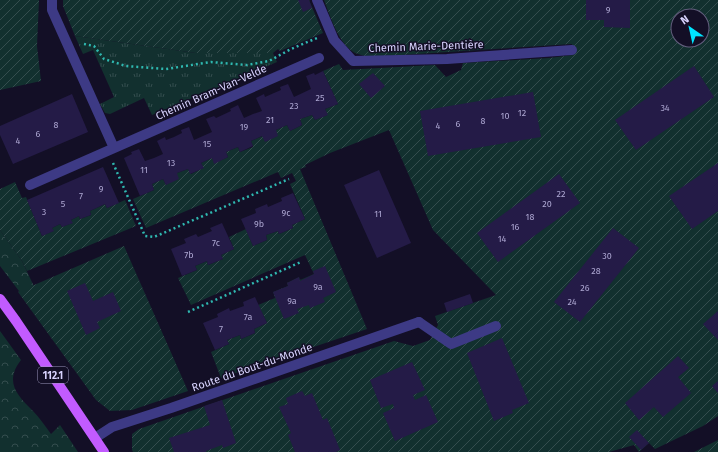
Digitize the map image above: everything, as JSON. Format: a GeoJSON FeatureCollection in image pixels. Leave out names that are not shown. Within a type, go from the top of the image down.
{"type":"FeatureCollection","features":[{"type":"Feature","properties":{"kind":"main road","name":"112.1"},"geometry":{"type":"LineString","coordinates":[[0,299],[104,452]]}},
{"type":"Feature","properties":{"kind":"street"},"geometry":{"type":"LineString","coordinates":[[52,0],[52,10],[111,150]]}},
{"type":"Feature","properties":{"kind":"street","name":"Chemin Marie-Dentière"},"geometry":{"type":"LineString","coordinates":[[317,0],[334,40],[353,61],[447,59],[572,50]]}},
{"type":"Feature","properties":{"kind":"street","name":"Chemin Bram-Van-Velde"},"geometry":{"type":"LineString","coordinates":[[30,185],[319,58]]}},
{"type":"Feature","properties":{"kind":"street","name":"Route du Bout-du-Monde"},"geometry":{"type":"LineString","coordinates":[[95,438],[112,427],[418,322],[451,344],[496,326]]}},
{"type":"Feature","properties":{"kind":"path"},"geometry":{"type":"LineString","coordinates":[[68,47],[82,43],[94,46],[104,59],[126,66],[166,69],[211,62],[247,65],[269,61],[291,49],[320,37]]}},
{"type":"Feature","properties":{"kind":"path"},"geometry":{"type":"LineString","coordinates":[[111,150],[146,236],[154,238],[289,179]]}},
{"type":"Feature","properties":{"kind":"path"},"geometry":{"type":"LineString","coordinates":[[188,312],[301,262]]}},
{"type":"Feature","properties":{"kind":"green space"},"geometry":{"type":"Polygon","coordinates":[[[0,0],[39,0],[37,46],[41,81],[0,90],[0,0]]]}},
{"type":"Feature","properties":{"kind":"green space"},"geometry":{"type":"Polygon","coordinates":[[[63,0],[309,0],[323,33],[280,51],[278,49],[273,53],[196,53],[75,36],[63,6],[63,0]]]}},
{"type":"Feature","properties":{"kind":"green space"},"geometry":{"type":"Polygon","coordinates":[[[324,0],[718,0],[718,416],[703,426],[655,449],[649,443],[639,452],[634,445],[609,452],[133,452],[132,434],[139,429],[394,341],[413,346],[430,340],[438,325],[435,316],[496,295],[433,230],[389,130],[330,153],[300,169],[367,329],[221,378],[211,352],[229,344],[227,340],[240,335],[241,339],[255,333],[254,329],[267,323],[258,305],[275,298],[273,292],[288,286],[287,283],[299,277],[300,280],[314,274],[305,255],[191,305],[178,278],[197,270],[195,266],[207,261],[208,265],[223,259],[221,255],[234,249],[229,237],[246,229],[253,246],[267,240],[266,235],[278,231],[279,234],[293,228],[292,225],[305,219],[290,184],[296,181],[292,173],[281,178],[278,172],[146,228],[133,199],[154,190],[152,184],[163,179],[166,185],[177,173],[188,169],[191,174],[203,168],[201,163],[212,158],[215,163],[228,157],[226,152],[238,147],[240,152],[253,147],[251,141],[287,125],[290,131],[302,125],[300,119],[312,115],[315,120],[327,115],[325,109],[338,104],[323,71],[339,64],[343,70],[435,65],[446,77],[461,70],[463,63],[549,58],[573,55],[572,44],[370,57],[355,53],[349,49],[340,37],[332,22],[324,0]]]}},
{"type":"Feature","properties":{"kind":"green space"},"geometry":{"type":"Polygon","coordinates":[[[75,36],[196,53],[273,53],[277,62],[152,115],[144,98],[110,114],[105,113],[100,104],[114,97],[93,50],[83,54],[75,36]]]}},
{"type":"Feature","properties":{"kind":"green space"},"geometry":{"type":"Polygon","coordinates":[[[15,182],[22,198],[26,197],[42,236],[53,231],[52,228],[60,224],[62,227],[72,223],[71,220],[79,216],[80,219],[91,215],[90,211],[105,204],[107,208],[125,200],[136,226],[27,271],[22,261],[0,230],[0,189],[15,182]]]}},
{"type":"Feature","properties":{"kind":"green space"},"geometry":{"type":"Polygon","coordinates":[[[0,230],[22,261],[47,314],[44,324],[0,266],[0,230]]]}},
{"type":"Feature","properties":{"kind":"green space"},"geometry":{"type":"Polygon","coordinates":[[[124,246],[188,391],[132,410],[110,411],[96,400],[18,292],[124,246]]]}},
{"type":"Feature","properties":{"kind":"green space"},"geometry":{"type":"Polygon","coordinates":[[[0,331],[21,360],[13,375],[13,382],[18,394],[38,416],[51,434],[60,425],[78,452],[0,452],[0,331]]]}},
{"type":"Feature","properties":{"kind":"green space"},"geometry":{"type":"Polygon","coordinates":[[[718,440],[718,452],[694,452],[718,440]]]}},
{"type":"Feature","properties":{"kind":"building"},"geometry":{"type":"Polygon","coordinates":[[[298,0],[309,0],[312,8],[303,12],[298,0]]]}},
{"type":"Feature","properties":{"kind":"building"},"geometry":{"type":"Polygon","coordinates":[[[586,0],[630,0],[630,28],[604,27],[604,20],[586,20],[586,0]]]}},
{"type":"Feature","properties":{"kind":"building"},"geometry":{"type":"Polygon","coordinates":[[[694,66],[714,97],[636,150],[615,120],[694,66]]]}},
{"type":"Feature","properties":{"kind":"building"},"geometry":{"type":"Polygon","coordinates":[[[323,71],[338,104],[325,109],[328,115],[315,120],[312,115],[300,119],[302,125],[290,131],[287,125],[276,130],[278,136],[265,142],[262,136],[251,141],[253,146],[240,152],[238,147],[226,152],[228,157],[214,164],[212,158],[201,163],[204,168],[190,174],[188,169],[177,173],[179,179],[166,185],[163,179],[152,184],[154,190],[140,196],[124,158],[132,154],[131,152],[139,149],[145,161],[154,158],[163,154],[157,141],[165,137],[166,140],[174,137],[182,133],[181,130],[189,127],[194,140],[212,132],[206,119],[214,116],[216,118],[231,111],[230,109],[238,105],[244,118],[262,111],[256,98],[264,94],[265,97],[281,90],[280,87],[288,84],[294,97],[311,89],[306,76],[314,73],[315,75],[323,71]]]}},
{"type":"Feature","properties":{"kind":"building"},"geometry":{"type":"Polygon","coordinates":[[[373,73],[385,86],[371,98],[359,84],[373,73]]]}},
{"type":"Feature","properties":{"kind":"building"},"geometry":{"type":"Polygon","coordinates":[[[533,92],[541,137],[428,156],[420,111],[533,92]]]}},
{"type":"Feature","properties":{"kind":"building"},"geometry":{"type":"Polygon","coordinates":[[[72,94],[88,132],[13,164],[0,135],[0,126],[72,94]]]}},
{"type":"Feature","properties":{"kind":"building"},"geometry":{"type":"Polygon","coordinates":[[[718,163],[718,211],[692,229],[669,196],[718,163]]]}},
{"type":"Feature","properties":{"kind":"building"},"geometry":{"type":"Polygon","coordinates":[[[103,167],[119,203],[107,208],[105,204],[90,211],[91,215],[80,219],[79,216],[71,220],[73,223],[62,227],[60,224],[52,228],[54,231],[42,236],[27,200],[103,167]]]}},
{"type":"Feature","properties":{"kind":"building"},"geometry":{"type":"Polygon","coordinates":[[[379,170],[411,243],[377,258],[344,185],[379,170]]]}},
{"type":"Feature","properties":{"kind":"building"},"geometry":{"type":"Polygon","coordinates":[[[559,174],[580,203],[498,262],[477,233],[559,174]]]}},
{"type":"Feature","properties":{"kind":"building"},"geometry":{"type":"Polygon","coordinates":[[[293,193],[305,219],[292,225],[293,228],[279,234],[278,231],[266,235],[267,240],[253,246],[241,219],[256,213],[255,209],[267,204],[268,207],[282,201],[281,198],[293,193]]]}},
{"type":"Feature","properties":{"kind":"building"},"geometry":{"type":"Polygon","coordinates":[[[222,223],[234,249],[221,255],[223,259],[208,265],[207,261],[195,266],[197,270],[182,276],[171,249],[186,243],[184,239],[196,234],[198,237],[212,231],[210,228],[222,223]]]}},
{"type":"Feature","properties":{"kind":"building"},"geometry":{"type":"Polygon","coordinates":[[[613,228],[639,248],[580,322],[554,302],[613,228]]]}},
{"type":"Feature","properties":{"kind":"building"},"geometry":{"type":"Polygon","coordinates":[[[325,266],[336,292],[323,298],[325,302],[310,308],[309,305],[297,309],[299,313],[284,319],[273,292],[288,286],[287,283],[299,277],[300,281],[314,274],[313,271],[325,266]]]}},
{"type":"Feature","properties":{"kind":"building"},"geometry":{"type":"Polygon","coordinates":[[[85,283],[93,301],[113,292],[121,311],[97,322],[100,328],[86,335],[67,291],[85,283]]]}},
{"type":"Feature","properties":{"kind":"building"},"geometry":{"type":"Polygon","coordinates":[[[470,294],[473,303],[447,312],[444,303],[470,294]]]}},
{"type":"Feature","properties":{"kind":"building"},"geometry":{"type":"Polygon","coordinates":[[[255,297],[267,323],[254,329],[255,333],[241,339],[240,335],[227,340],[229,344],[215,350],[203,323],[218,317],[217,314],[229,308],[230,311],[244,306],[243,302],[255,297]]]}},
{"type":"Feature","properties":{"kind":"building"},"geometry":{"type":"Polygon","coordinates":[[[718,311],[718,340],[703,324],[718,311]]]}},
{"type":"Feature","properties":{"kind":"building"},"geometry":{"type":"Polygon","coordinates":[[[502,338],[529,403],[512,410],[513,413],[494,421],[467,353],[502,338]]]}},
{"type":"Feature","properties":{"kind":"building"},"geometry":{"type":"Polygon","coordinates":[[[678,356],[689,368],[678,377],[691,393],[663,417],[654,407],[639,420],[625,403],[678,356]]]}},
{"type":"Feature","properties":{"kind":"building"},"geometry":{"type":"Polygon","coordinates":[[[412,362],[425,390],[413,395],[415,400],[426,395],[438,422],[395,441],[383,413],[394,408],[393,404],[381,408],[370,380],[412,362]]]}},
{"type":"Feature","properties":{"kind":"building"},"geometry":{"type":"Polygon","coordinates":[[[718,381],[718,393],[712,386],[718,381]]]}},
{"type":"Feature","properties":{"kind":"building"},"geometry":{"type":"Polygon","coordinates":[[[302,391],[305,396],[312,393],[323,420],[327,418],[340,450],[336,452],[295,452],[288,435],[291,433],[279,407],[288,404],[286,398],[302,391]]]}},
{"type":"Feature","properties":{"kind":"building"},"geometry":{"type":"Polygon","coordinates":[[[222,400],[236,443],[223,448],[222,445],[206,452],[174,452],[169,438],[210,425],[204,406],[222,400]]]}},
{"type":"Feature","properties":{"kind":"building"},"geometry":{"type":"Polygon","coordinates":[[[637,430],[649,443],[641,450],[629,437],[637,430]]]}}]}
